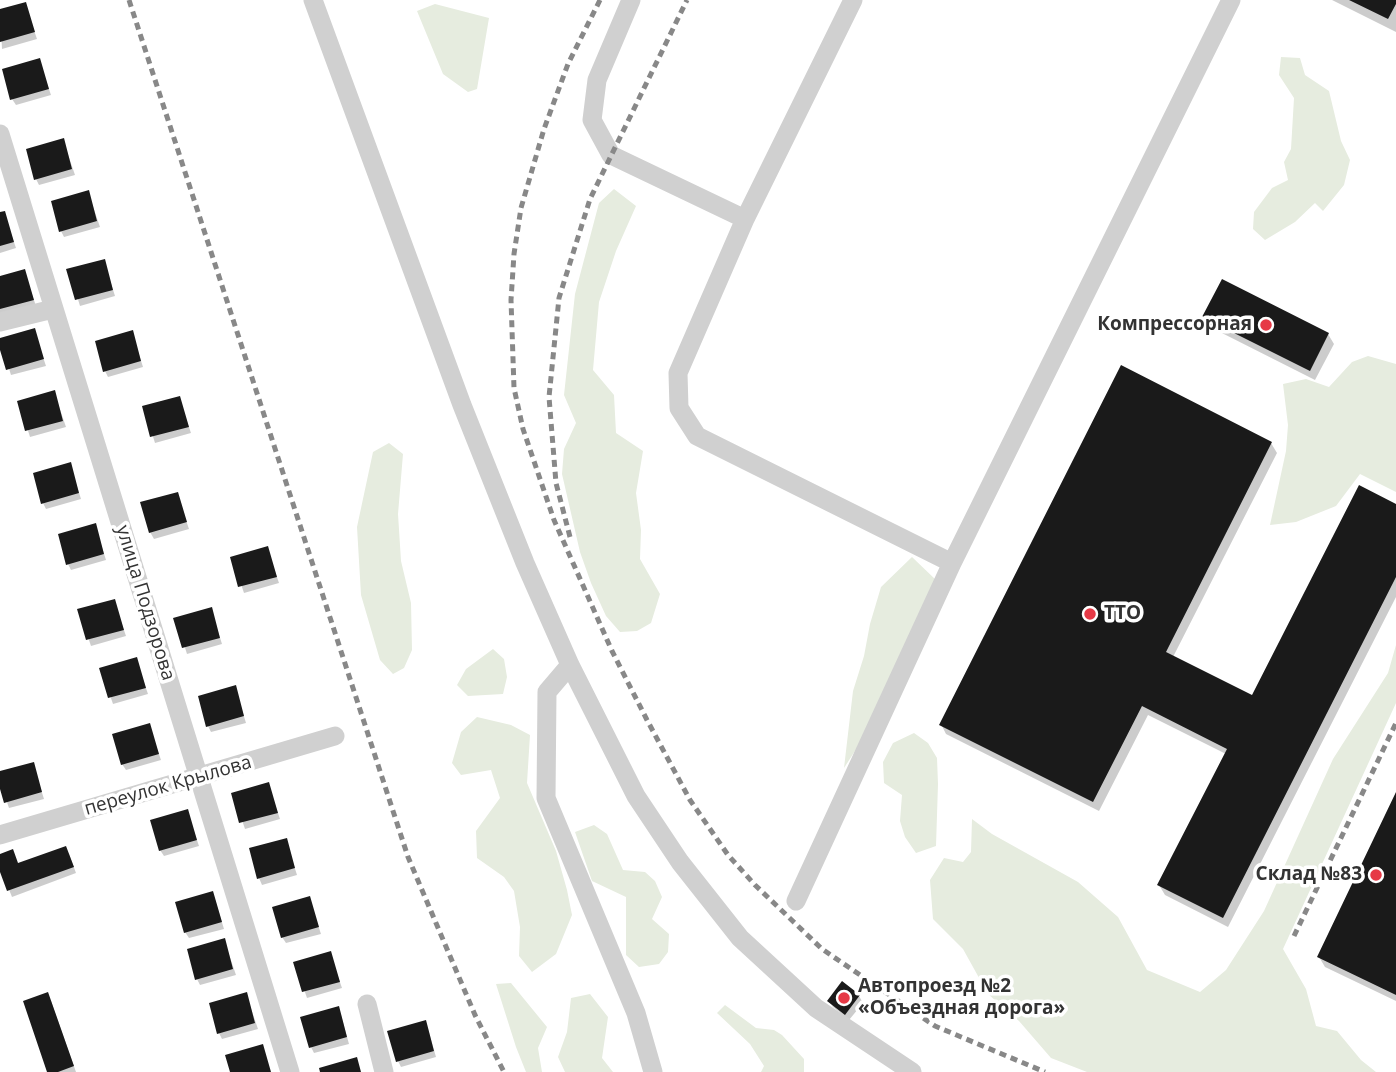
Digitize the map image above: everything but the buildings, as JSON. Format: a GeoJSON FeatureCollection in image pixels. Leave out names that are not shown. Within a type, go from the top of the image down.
{"type":"FeatureCollection","features":[{"type":"Feature","properties":{"kind":"street"},"geometry":{"type":"LineString","coordinates":[[313,0],[462,405],[525,563],[570,665],[636,796],[680,862],[740,938],[816,1008],[912,1072]]}},
{"type":"Feature","properties":{"kind":"street"},"geometry":{"type":"LineString","coordinates":[[631,0],[597,80],[593,120],[599,132],[611,155],[745,219]]}},
{"type":"Feature","properties":{"kind":"street"},"geometry":{"type":"LineString","coordinates":[[853,0],[745,219],[678,373],[679,408],[697,436],[952,562]]}},
{"type":"Feature","properties":{"kind":"street"},"geometry":{"type":"LineString","coordinates":[[796,901],[952,562],[1231,0]]}},
{"type":"Feature","properties":{"kind":"street","name":"улица Подзорова"},"geometry":{"type":"LineString","coordinates":[[0,134],[290,1072]]}},
{"type":"Feature","properties":{"kind":"street"},"geometry":{"type":"LineString","coordinates":[[0,322],[53,309]]}},
{"type":"Feature","properties":{"kind":"street"},"geometry":{"type":"LineString","coordinates":[[570,665],[547,692],[546,798],[636,1013],[653,1072]]}},
{"type":"Feature","properties":{"kind":"street","name":"переулок Крылова"},"geometry":{"type":"LineString","coordinates":[[0,835],[335,736]]}},
{"type":"Feature","properties":{"kind":"street"},"geometry":{"type":"LineString","coordinates":[[367,1004],[383,1072]]}},
{"type":"Feature","properties":{"kind":"shaded area"},"geometry":{"type":"Polygon","coordinates":[[[435,4],[489,18],[477,89],[468,92],[443,74],[417,11],[435,4]]]}},
{"type":"Feature","properties":{"kind":"shaded area"},"geometry":{"type":"Polygon","coordinates":[[[1281,57],[1300,58],[1305,75],[1329,91],[1341,141],[1350,160],[1344,185],[1323,211],[1315,203],[1295,222],[1265,240],[1253,229],[1254,212],[1272,188],[1288,180],[1284,162],[1291,149],[1294,98],[1279,75],[1281,57]]]}},
{"type":"Feature","properties":{"kind":"shaded area"},"geometry":{"type":"Polygon","coordinates":[[[614,189],[636,206],[616,251],[599,302],[593,370],[614,395],[616,433],[643,451],[636,493],[641,530],[640,559],[660,594],[651,623],[637,631],[620,632],[606,616],[591,583],[580,552],[562,474],[564,449],[576,423],[564,395],[575,294],[599,203],[614,189]]]}},
{"type":"Feature","properties":{"kind":"shaded area"},"geometry":{"type":"Polygon","coordinates":[[[1368,356],[1396,364],[1396,492],[1360,474],[1336,506],[1296,522],[1270,525],[1286,451],[1288,425],[1283,384],[1306,379],[1329,387],[1352,362],[1368,356]]]}},
{"type":"Feature","properties":{"kind":"shaded area"},"geometry":{"type":"Polygon","coordinates":[[[389,443],[403,454],[398,514],[401,561],[411,603],[412,650],[404,668],[393,674],[380,660],[361,595],[357,527],[373,452],[389,443]]]}},
{"type":"Feature","properties":{"kind":"shaded area"},"geometry":{"type":"Polygon","coordinates":[[[912,557],[936,580],[864,737],[844,768],[853,691],[881,587],[912,557]]]}},
{"type":"Feature","properties":{"kind":"shaded area"},"geometry":{"type":"Polygon","coordinates":[[[1396,645],[1396,703],[1283,949],[1306,989],[1316,1026],[1337,1031],[1361,1060],[1376,1072],[1087,1072],[1051,1058],[1019,1021],[988,994],[963,949],[933,919],[930,880],[944,858],[963,862],[971,852],[972,819],[992,834],[1078,882],[1118,917],[1147,970],[1200,992],[1226,970],[1264,911],[1333,759],[1388,673],[1396,645]]]}},
{"type":"Feature","properties":{"kind":"shaded area"},"geometry":{"type":"Polygon","coordinates":[[[493,649],[504,659],[507,677],[503,694],[468,696],[457,685],[466,669],[493,649]]]}},
{"type":"Feature","properties":{"kind":"shaded area"},"geometry":{"type":"Polygon","coordinates":[[[477,717],[511,725],[530,735],[527,783],[556,851],[567,890],[572,915],[556,954],[532,972],[519,956],[520,927],[514,891],[504,877],[477,858],[476,831],[500,798],[491,770],[461,775],[452,763],[461,732],[477,717]]]}},
{"type":"Feature","properties":{"kind":"shaded area"},"geometry":{"type":"Polygon","coordinates":[[[914,733],[928,743],[937,758],[938,784],[936,846],[916,853],[905,837],[900,821],[902,795],[884,783],[883,762],[893,743],[914,733]]]}},
{"type":"Feature","properties":{"kind":"shaded area"},"geometry":{"type":"Polygon","coordinates":[[[594,825],[607,834],[623,870],[645,872],[655,881],[662,897],[652,919],[669,934],[668,952],[659,964],[639,967],[626,955],[626,897],[592,881],[575,832],[594,825]]]}},
{"type":"Feature","properties":{"kind":"shaded area"},"geometry":{"type":"Polygon","coordinates":[[[511,983],[547,1027],[538,1048],[542,1072],[526,1072],[516,1047],[496,984],[511,983]]]}},
{"type":"Feature","properties":{"kind":"shaded area"},"geometry":{"type":"Polygon","coordinates":[[[590,994],[608,1017],[602,1058],[613,1072],[565,1072],[558,1057],[567,1032],[571,998],[590,994]]]}},
{"type":"Feature","properties":{"kind":"shaded area"},"geometry":{"type":"Polygon","coordinates":[[[725,1005],[756,1028],[774,1030],[782,1035],[804,1059],[804,1072],[761,1072],[764,1066],[750,1044],[717,1013],[725,1005]]]}},
{"type":"Feature","properties":{"kind":"railway"},"geometry":{"type":"LineString","coordinates":[[129,0],[408,857],[475,1015],[504,1072]]}},
{"type":"Feature","properties":{"kind":"railway"},"geometry":{"type":"LineString","coordinates":[[600,0],[568,64],[544,129],[521,208],[514,254],[511,300],[514,388],[523,429],[554,520],[612,651],[647,720],[690,800],[728,855],[755,885],[822,949],[935,1026],[1045,1072]]}},
{"type":"Feature","properties":{"kind":"railway"},"geometry":{"type":"LineString","coordinates":[[570,537],[556,483],[549,397],[559,298],[590,199],[687,0]]}},
{"type":"Feature","properties":{"kind":"railway"},"geometry":{"type":"LineString","coordinates":[[1294,936],[1396,723]]}},
{"type":"Feature","properties":{"kind":"place","name":"Компрессорная"},"geometry":{"type":"Point","coordinates":[1266,325]}},
{"type":"Feature","properties":{"kind":"place","name":"ТТО"},"geometry":{"type":"Point","coordinates":[1090,614]}},
{"type":"Feature","properties":{"kind":"place","name":"Склад №83"},"geometry":{"type":"Point","coordinates":[1376,875]}},
{"type":"Feature","properties":{"kind":"place","name":"Автопроезд №2 «Объездная дорога»"},"geometry":{"type":"Point","coordinates":[844,998]}}]}
